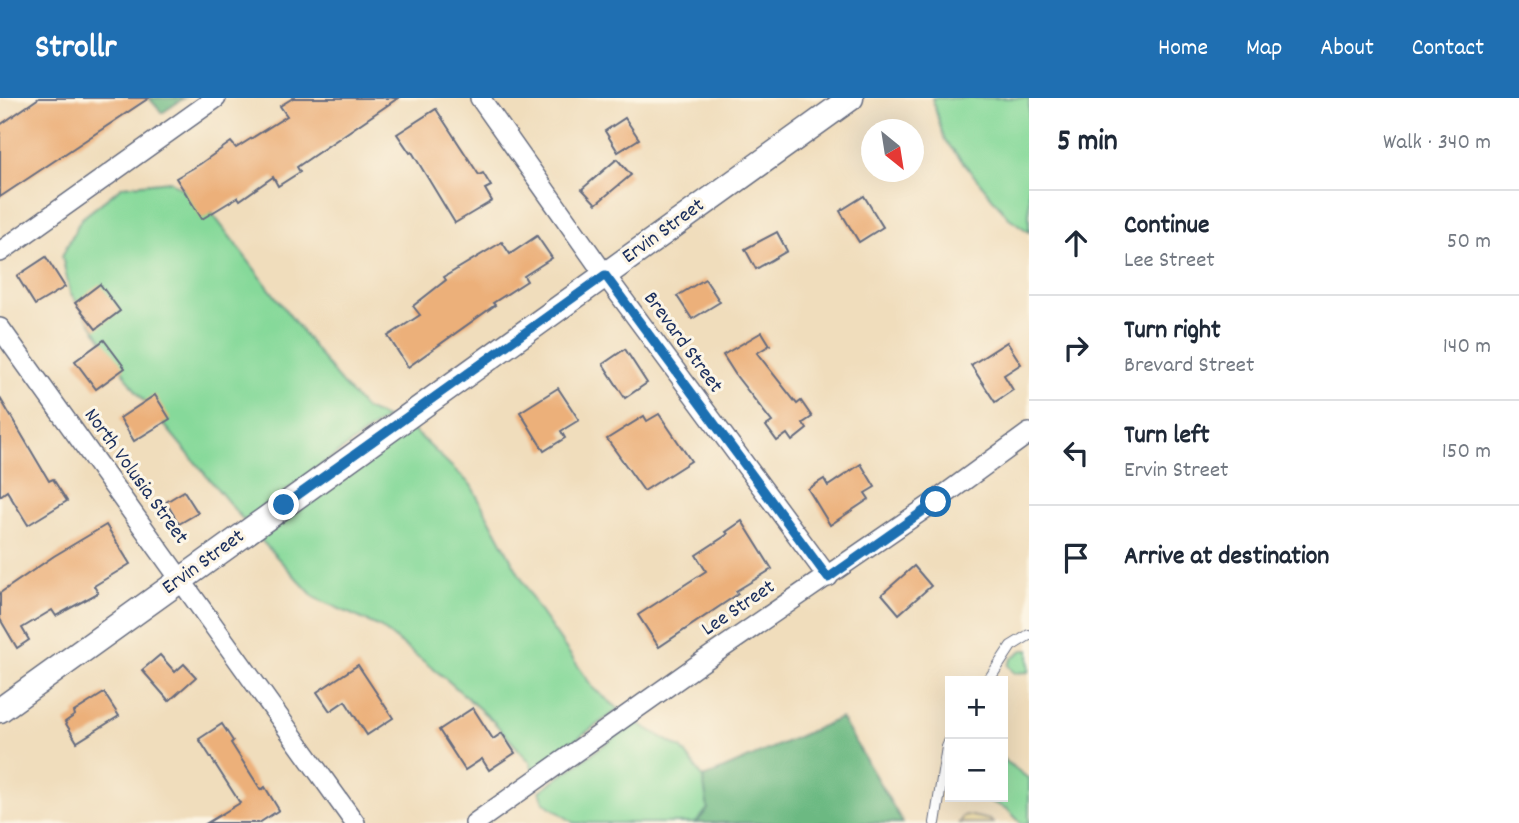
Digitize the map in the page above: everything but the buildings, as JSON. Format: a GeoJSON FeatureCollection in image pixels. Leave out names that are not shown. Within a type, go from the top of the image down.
{"type":"FeatureCollection","features":[{"type":"Feature","properties":{"kind":"street"},"geometry":{"type":"LineString","coordinates":[[0,252],[216,98]]}},
{"type":"Feature","properties":{"kind":"street","name":"Brevard Street"},"geometry":{"type":"LineString","coordinates":[[480,98],[605,275],[828,578]]}},
{"type":"Feature","properties":{"kind":"street","name":"Ervin Street"},"geometry":{"type":"LineString","coordinates":[[0,710],[851,98]]}},
{"type":"Feature","properties":{"kind":"street","name":"North Volusia Street"},"geometry":{"type":"LineString","coordinates":[[0,328],[355,823]]}},
{"type":"Feature","properties":{"kind":"street","name":"Lee Street"},"geometry":{"type":"LineString","coordinates":[[475,823],[702,662],[828,578],[1029,433]]}},
{"type":"Feature","properties":{"kind":"lane"},"geometry":{"type":"LineString","coordinates":[[991,676],[1011,646],[1029,635]]}},
{"type":"Feature","properties":{"kind":"lane"},"geometry":{"type":"LineString","coordinates":[[935,823],[945,760]]}},
{"type":"Feature","properties":{"kind":"green space"},"geometry":{"type":"Polygon","coordinates":[[[149,98],[184,98],[162,113],[149,98]]]}},
{"type":"Feature","properties":{"kind":"green space"},"geometry":{"type":"Polygon","coordinates":[[[932,98],[1029,98],[1029,232],[1008,217],[944,139],[932,98]]]}},
{"type":"Feature","properties":{"kind":"green space"},"geometry":{"type":"Polygon","coordinates":[[[170,181],[205,204],[339,380],[365,409],[386,418],[244,521],[136,391],[70,292],[62,256],[81,219],[123,186],[170,181]]]}},
{"type":"Feature","properties":{"kind":"green space"},"geometry":{"type":"Polygon","coordinates":[[[410,427],[471,485],[537,607],[594,689],[619,709],[533,770],[530,762],[493,721],[445,678],[380,627],[315,598],[258,537],[410,427]]]}},
{"type":"Feature","properties":{"kind":"green space"},"geometry":{"type":"Polygon","coordinates":[[[1023,650],[1029,650],[1029,672],[1014,673],[1008,665],[1012,658],[1023,650]]]}},
{"type":"Feature","properties":{"kind":"green space"},"geometry":{"type":"Polygon","coordinates":[[[841,718],[903,823],[696,823],[708,809],[703,778],[841,718]]]}},
{"type":"Feature","properties":{"kind":"green space"},"geometry":{"type":"Polygon","coordinates":[[[636,722],[682,749],[705,780],[708,809],[696,823],[574,823],[544,802],[540,791],[636,722]]]}},
{"type":"Feature","properties":{"kind":"green space"},"geometry":{"type":"Polygon","coordinates":[[[1008,763],[1029,779],[1029,823],[1021,823],[1007,809],[991,802],[1008,802],[1008,763]]]}},
{"type":"Feature","properties":{"kind":"sand"},"geometry":{"type":"Polygon","coordinates":[[[963,816],[993,823],[959,823],[963,816]]]}},
{"type":"Feature","properties":{"kind":"route"},"geometry":{"type":"LineString","coordinates":[[284,505],[605,275],[828,578],[936,502]]}}]}
